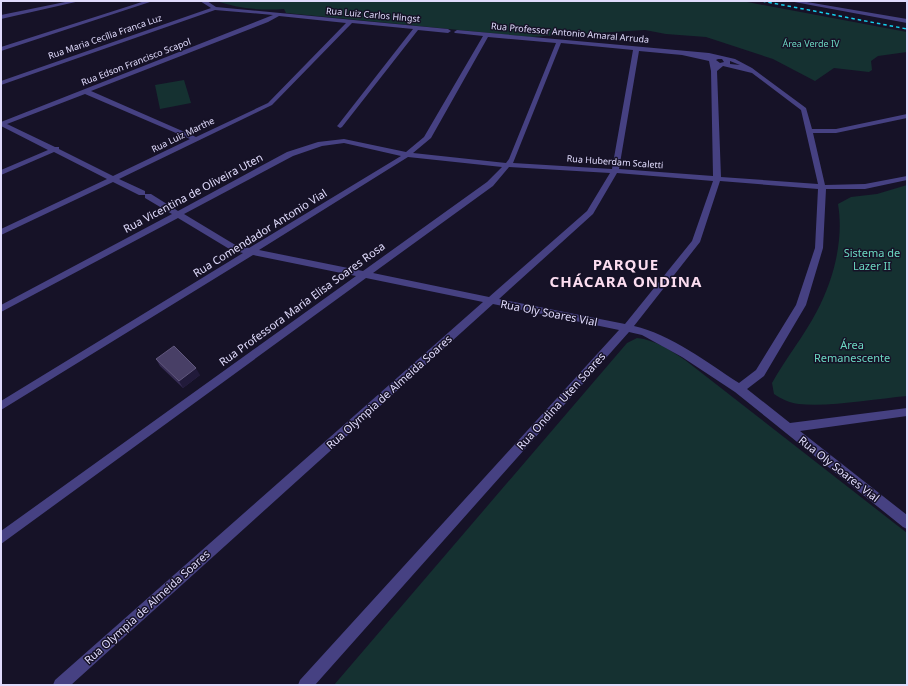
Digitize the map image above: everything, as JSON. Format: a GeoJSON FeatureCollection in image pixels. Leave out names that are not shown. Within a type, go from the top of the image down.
{"type":"FeatureCollection","features":[{"type":"Feature","properties":{"kind":"street"},"geometry":{"type":"LineString","coordinates":[[1,17],[77,1]]}},
{"type":"Feature","properties":{"kind":"street"},"geometry":{"type":"LineString","coordinates":[[1,49],[150,1]]}},
{"type":"Feature","properties":{"kind":"street","name":"Rua Luiz Carlos Hingst"},"geometry":{"type":"LineString","coordinates":[[203,1],[215,8],[448,31]]}},
{"type":"Feature","properties":{"kind":"street"},"geometry":{"type":"LineString","coordinates":[[792,1],[907,21]]}},
{"type":"Feature","properties":{"kind":"street","name":"Rua Maria Cecília Franca Luz"},"geometry":{"type":"LineString","coordinates":[[1,83],[215,8]]}},
{"type":"Feature","properties":{"kind":"street","name":"Rua Edson Francisco Scapol"},"geometry":{"type":"LineString","coordinates":[[2,124],[87,92],[266,21],[277,15]]}},
{"type":"Feature","properties":{"kind":"street","name":"Rua Luiz Marthe"},"geometry":{"type":"LineString","coordinates":[[1,232],[270,104],[350,22]]}},
{"type":"Feature","properties":{"kind":"street"},"geometry":{"type":"LineString","coordinates":[[340,126],[417,28]]}},
{"type":"Feature","properties":{"kind":"street","name":"Rua Professor Antonio Amaral Arruda"},"geometry":{"type":"LineString","coordinates":[[457,32],[682,53]]}},
{"type":"Feature","properties":{"kind":"street","name":"Rua Comendador Antonio Vial"},"geometry":{"type":"LineString","coordinates":[[1,406],[407,155],[427,138],[486,35]]}},
{"type":"Feature","properties":{"kind":"street","name":"Rua Professora Maria Elisa Soares Rosa"},"geometry":{"type":"LineString","coordinates":[[1,538],[490,184],[512,160],[559,42]]}},
{"type":"Feature","properties":{"kind":"street","name":"Rua Olympia de Almeida Soares"},"geometry":{"type":"LineString","coordinates":[[60,685],[590,212],[614,171],[636,49]]}},
{"type":"Feature","properties":{"kind":"street"},"geometry":{"type":"LineString","coordinates":[[682,53],[712,60],[722,60]]}},
{"type":"Feature","properties":{"kind":"street"},"geometry":{"type":"LineString","coordinates":[[682,53],[709,55],[754,72],[804,109],[822,187],[819,248],[801,305],[760,373],[739,389]]}},
{"type":"Feature","properties":{"kind":"street","name":"Rua Ondina Uten Soares"},"geometry":{"type":"LineString","coordinates":[[305,685],[627,328],[696,242],[717,180],[714,71],[712,60]]}},
{"type":"Feature","properties":{"kind":"street"},"geometry":{"type":"LineString","coordinates":[[714,71],[722,60]]}},
{"type":"Feature","properties":{"kind":"street"},"geometry":{"type":"LineString","coordinates":[[87,92],[195,139]]}},
{"type":"Feature","properties":{"kind":"street"},"geometry":{"type":"LineString","coordinates":[[810,131],[836,131],[907,116]]}},
{"type":"Feature","properties":{"kind":"street","name":"Rua Oly Soares Vial"},"geometry":{"type":"LineString","coordinates":[[2,124],[56,149],[145,194],[234,248],[645,332],[666,342],[739,389],[907,523]]}},
{"type":"Feature","properties":{"kind":"street","name":"Rua Vicentina de Oliveira Uten"},"geometry":{"type":"LineString","coordinates":[[1,309],[290,154],[321,144],[344,141],[407,155]]}},
{"type":"Feature","properties":{"kind":"street"},"geometry":{"type":"LineString","coordinates":[[1,173],[56,149]]}},
{"type":"Feature","properties":{"kind":"street","name":"Rua Huberdam Scaletti"},"geometry":{"type":"LineString","coordinates":[[407,155],[508,165],[614,171],[850,189],[870,187],[907,178]]}},
{"type":"Feature","properties":{"kind":"street"},"geometry":{"type":"LineString","coordinates":[[786,428],[907,412]]}},
{"type":"Feature","properties":{"kind":"green space","name":"Área Verde IV"},"geometry":{"type":"Polygon","coordinates":[[[216,1],[742,1],[907,32],[907,52],[878,56],[871,61],[872,70],[869,72],[834,68],[815,81],[773,59],[706,37],[666,34],[645,30],[530,37],[286,13],[284,9],[267,10],[249,8],[216,1]]]}},
{"type":"Feature","properties":{"kind":"green space"},"geometry":{"type":"Polygon","coordinates":[[[184,80],[191,103],[160,109],[155,85],[184,80]]]}},
{"type":"Feature","properties":{"kind":"green space"},"geometry":{"type":"Polygon","coordinates":[[[907,185],[907,396],[838,404],[811,405],[792,403],[777,396],[774,394],[772,383],[817,311],[833,272],[840,231],[838,204],[851,197],[877,194],[907,185]]]}},
{"type":"Feature","properties":{"kind":"green space"},"geometry":{"type":"Polygon","coordinates":[[[637,338],[657,343],[685,360],[907,533],[907,685],[334,685],[627,343],[637,338]]]}},
{"type":"Feature","properties":{"kind":"building"},"geometry":{"type":"Polygon","coordinates":[[[174,346],[196,368],[179,381],[156,359],[174,346]]]}},
{"type":"Feature","properties":{"kind":"railway"},"geometry":{"type":"LineString","coordinates":[[762,1],[907,29]]}},
{"type":"Feature","properties":{"kind":"district","name":"PARQUE CHÁCARA ONDINA"},"geometry":{"type":"Point","coordinates":[626,274]}},
{"type":"Feature","properties":{"kind":"park label","name":"Sistema de Lazer II"},"geometry":{"type":"Point","coordinates":[872,259]}},
{"type":"Feature","properties":{"kind":"park label","name":"Área Remanescente"},"geometry":{"type":"Point","coordinates":[852,351]}}]}
